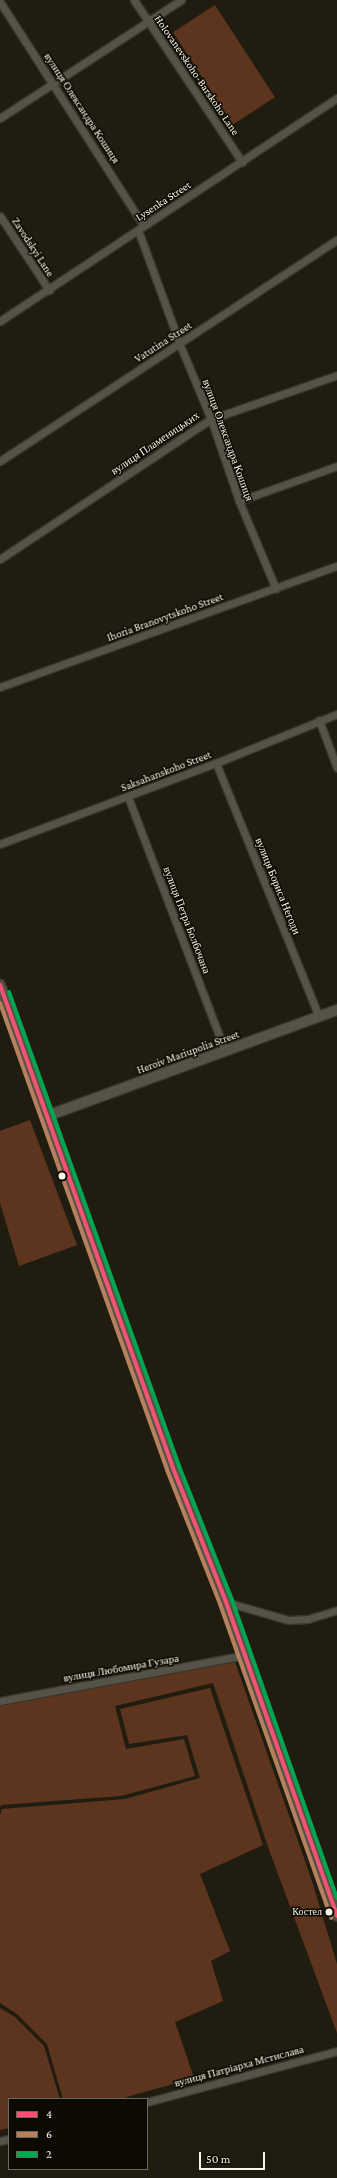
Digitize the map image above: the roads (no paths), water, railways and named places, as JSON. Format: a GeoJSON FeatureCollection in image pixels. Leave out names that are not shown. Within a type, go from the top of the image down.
{"type":"FeatureCollection","features":[{"type":"Feature","properties":{"kind":"main road"},"geometry":{"type":"LineString","coordinates":[[1,991],[174,1468],[226,1602],[337,1916]]}},
{"type":"Feature","properties":{"kind":"main road","name":"Heroiv Mariupolia Street"},"geometry":{"type":"LineString","coordinates":[[47,1116],[337,1010]]}},
{"type":"Feature","properties":{"kind":"street","name":"Holovanevskoho-Barskoho Lane"},"geometry":{"type":"LineString","coordinates":[[134,0],[147,22],[242,162]]}},
{"type":"Feature","properties":{"kind":"street"},"geometry":{"type":"LineString","coordinates":[[0,118],[182,0]]}},
{"type":"Feature","properties":{"kind":"street","name":"вулиця Олександра Кошиця"},"geometry":{"type":"LineString","coordinates":[[0,2],[141,228],[180,345],[211,419],[239,501],[276,589]]}},
{"type":"Feature","properties":{"kind":"street","name":"Lysenka Street"},"geometry":{"type":"LineString","coordinates":[[0,321],[337,98]]}},
{"type":"Feature","properties":{"kind":"street","name":"Zavodskyi Lane"},"geometry":{"type":"LineString","coordinates":[[0,216],[49,290]]}},
{"type":"Feature","properties":{"kind":"street","name":"Vatutina Street"},"geometry":{"type":"LineString","coordinates":[[0,461],[180,345],[337,240]]}},
{"type":"Feature","properties":{"kind":"street","name":"вулиця Пламеницьких"},"geometry":{"type":"LineString","coordinates":[[0,559],[211,419],[337,375]]}},
{"type":"Feature","properties":{"kind":"street"},"geometry":{"type":"LineString","coordinates":[[239,501],[337,466]]}},
{"type":"Feature","properties":{"kind":"street","name":"Ihoria Branovytskoho Street"},"geometry":{"type":"LineString","coordinates":[[0,688],[337,566]]}},
{"type":"Feature","properties":{"kind":"street","name":"Saksahanskoho Street"},"geometry":{"type":"LineString","coordinates":[[0,844],[128,797],[337,714]]}},
{"type":"Feature","properties":{"kind":"street"},"geometry":{"type":"LineString","coordinates":[[319,720],[337,768]]}},
{"type":"Feature","properties":{"kind":"street","name":"вулиця Бориса Негоди"},"geometry":{"type":"LineString","coordinates":[[216,763],[319,1017]]}},
{"type":"Feature","properties":{"kind":"street","name":"вулиця Петра Болбочана"},"geometry":{"type":"LineString","coordinates":[[128,797],[225,1051]]}},
{"type":"Feature","properties":{"kind":"street"},"geometry":{"type":"LineString","coordinates":[[226,1602],[288,1620],[308,1619],[337,1610]]}},
{"type":"Feature","properties":{"kind":"street","name":"вулиця Любомира Гузара"},"geometry":{"type":"LineString","coordinates":[[0,1701],[245,1656]]}},
{"type":"Feature","properties":{"kind":"street","name":"вулиця Патріарха Мстислава"},"geometry":{"type":"LineString","coordinates":[[148,2102],[337,2051]]}},
{"type":"Feature","properties":{"kind":"place","name":"Костел"},"geometry":{"type":"Point","coordinates":[329,1912]}}]}
